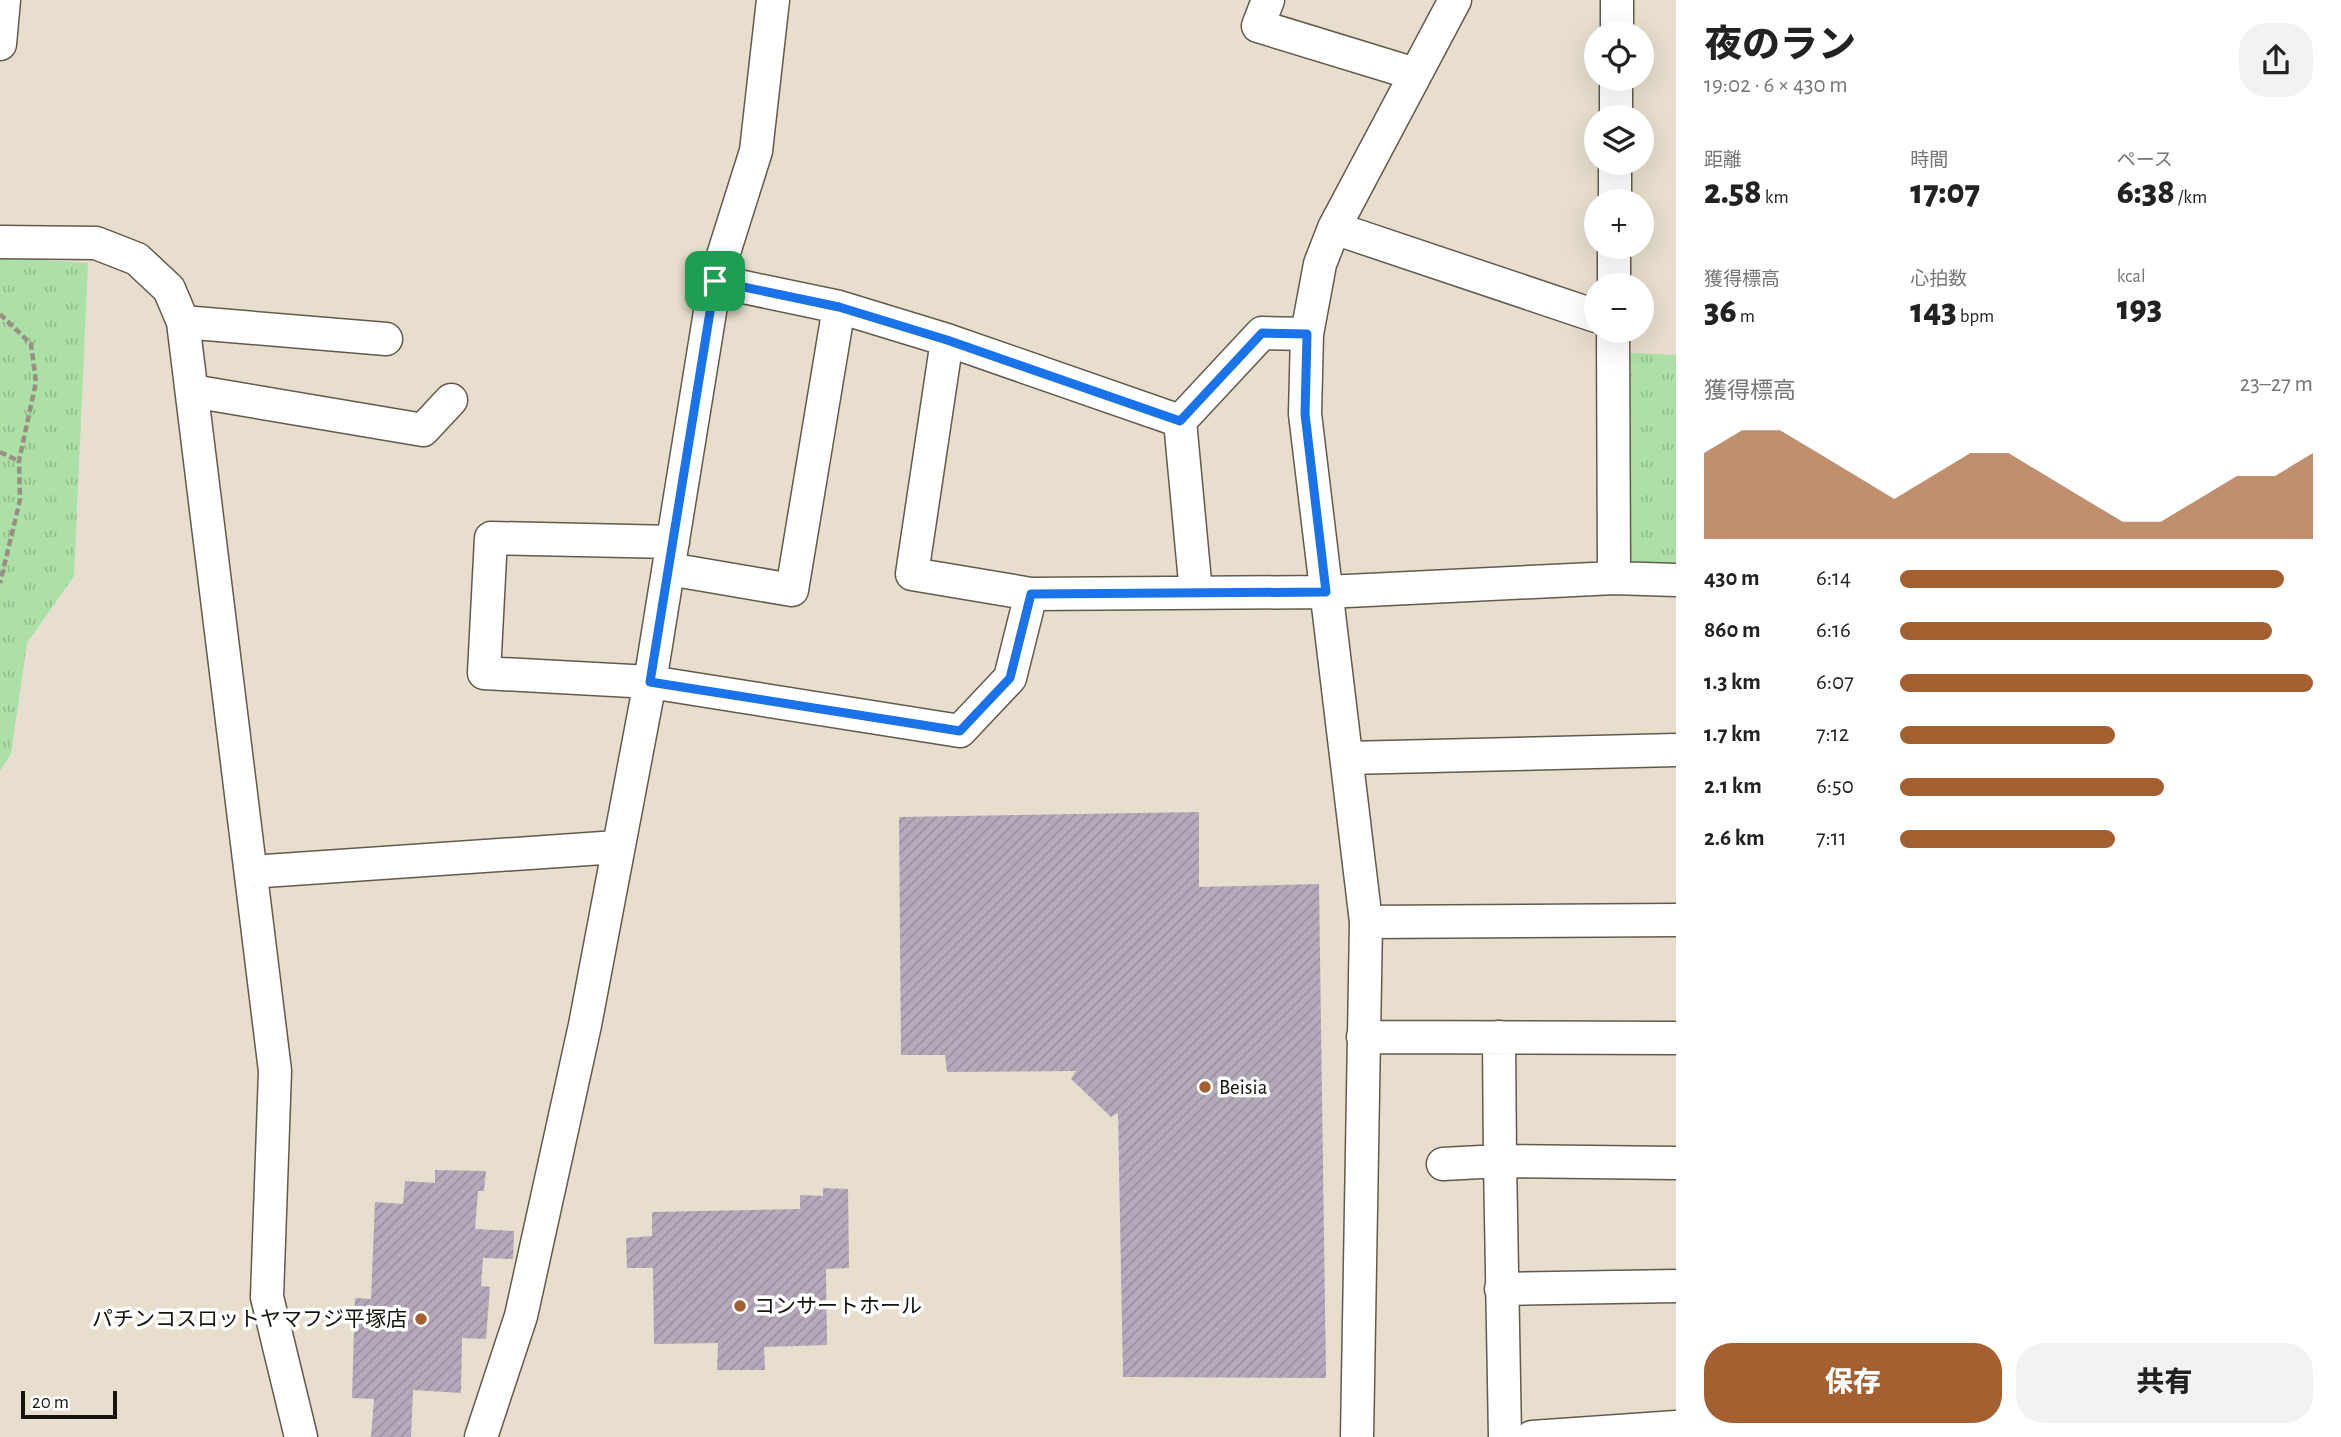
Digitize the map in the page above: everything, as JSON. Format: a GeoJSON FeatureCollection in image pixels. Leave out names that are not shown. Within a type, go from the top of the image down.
{"type":"FeatureCollection","features":[{"type":"Feature","properties":{"kind":"street"},"geometry":{"type":"LineString","coordinates":[[0,44],[4,0]]}},
{"type":"Feature","properties":{"kind":"street"},"geometry":{"type":"LineString","coordinates":[[481,1437],[521,1316],[585,1025],[650,682],[715,281],[756,150],[772,0]]}},
{"type":"Feature","properties":{"kind":"street"},"geometry":{"type":"LineString","coordinates":[[1268,0],[1258,26],[1415,74]]}},
{"type":"Feature","properties":{"kind":"street"},"geometry":{"type":"LineString","coordinates":[[1357,1437],[1366,922],[1305,414],[1307,334],[1320,264],[1334,228],[1455,0]]}},
{"type":"Feature","properties":{"kind":"street"},"geometry":{"type":"LineString","coordinates":[[1617,0],[1617,21]]}},
{"type":"Feature","properties":{"kind":"street"},"geometry":{"type":"LineString","coordinates":[[1334,228],[1584,312]]}},
{"type":"Feature","properties":{"kind":"street"},"geometry":{"type":"LineString","coordinates":[[0,242],[96,243],[137,259],[169,289],[183,322],[275,1071],[267,1297],[301,1437]]}},
{"type":"Feature","properties":{"kind":"street"},"geometry":{"type":"LineString","coordinates":[[715,281],[839,307],[947,340],[1180,421]]}},
{"type":"Feature","properties":{"kind":"street"},"geometry":{"type":"LineString","coordinates":[[839,307],[792,590],[671,555],[491,538],[484,673],[650,682],[960,731],[1010,678],[1031,594]]}},
{"type":"Feature","properties":{"kind":"street"},"geometry":{"type":"LineString","coordinates":[[183,322],[386,339]]}},
{"type":"Feature","properties":{"kind":"street"},"geometry":{"type":"LineString","coordinates":[[1196,593],[1180,421],[1262,333],[1307,334]]}},
{"type":"Feature","properties":{"kind":"street"},"geometry":{"type":"LineString","coordinates":[[947,340],[912,574],[1031,594],[1326,592],[1614,578],[1676,580]]}},
{"type":"Feature","properties":{"kind":"street"},"geometry":{"type":"LineString","coordinates":[[1613,343],[1614,578]]}},
{"type":"Feature","properties":{"kind":"street"},"geometry":{"type":"LineString","coordinates":[[192,391],[423,430],[451,400]]}},
{"type":"Feature","properties":{"kind":"street"},"geometry":{"type":"LineString","coordinates":[[1348,758],[1676,750]]}},
{"type":"Feature","properties":{"kind":"street"},"geometry":{"type":"LineString","coordinates":[[251,872],[617,848]]}},
{"type":"Feature","properties":{"kind":"street"},"geometry":{"type":"LineString","coordinates":[[1366,922],[1676,920]]}},
{"type":"Feature","properties":{"kind":"street"},"geometry":{"type":"LineString","coordinates":[[1363,1037],[1676,1038]]}},
{"type":"Feature","properties":{"kind":"street"},"geometry":{"type":"LineString","coordinates":[[1499,1037],[1501,1290],[1506,1437]]}},
{"type":"Feature","properties":{"kind":"street"},"geometry":{"type":"LineString","coordinates":[[1444,1164],[1500,1161],[1676,1163]]}},
{"type":"Feature","properties":{"kind":"street"},"geometry":{"type":"LineString","coordinates":[[1501,1290],[1676,1286]]}},
{"type":"Feature","properties":{"kind":"street"},"geometry":{"type":"LineString","coordinates":[[1532,1437],[1674,1430]]}},
{"type":"Feature","properties":{"kind":"path"},"geometry":{"type":"LineString","coordinates":[[0,314],[32,344],[36,382],[19,461],[20,500],[0,583]]}},
{"type":"Feature","properties":{"kind":"path"},"geometry":{"type":"LineString","coordinates":[[0,452],[19,461]]}},
{"type":"Feature","properties":{"kind":"green space"},"geometry":{"type":"Polygon","coordinates":[[[0,257],[88,263],[74,576],[27,643],[11,754],[0,771],[0,257]]]}},
{"type":"Feature","properties":{"kind":"green space"},"geometry":{"type":"Polygon","coordinates":[[[1631,353],[1676,355],[1676,565],[1636,567],[1624,557],[1631,353]]]}},
{"type":"Feature","properties":{"kind":"building"},"geometry":{"type":"Polygon","coordinates":[[[1199,812],[1199,887],[1319,884],[1326,1378],[1123,1377],[1118,1113],[1111,1117],[1071,1079],[1076,1071],[947,1072],[945,1055],[901,1055],[899,817],[1199,812]]]}},
{"type":"Feature","properties":{"kind":"building","name":"パチンコスロットヤマフジ平塚店"},"geometry":{"type":"Polygon","coordinates":[[[435,1170],[486,1171],[484,1191],[478,1191],[475,1229],[514,1231],[513,1259],[483,1258],[481,1286],[490,1287],[486,1339],[462,1338],[461,1393],[413,1390],[411,1437],[371,1437],[374,1399],[352,1398],[355,1298],[371,1299],[375,1202],[403,1204],[405,1181],[435,1183],[435,1170]]]}},
{"type":"Feature","properties":{"kind":"building","name":"コンサートホール"},"geometry":{"type":"Polygon","coordinates":[[[823,1188],[848,1189],[849,1268],[826,1269],[827,1345],[764,1347],[765,1370],[717,1370],[718,1343],[654,1344],[653,1268],[627,1268],[626,1238],[652,1236],[652,1212],[800,1209],[800,1195],[823,1196],[823,1188]]]}},
{"type":"Feature","properties":{"kind":"place","name":"Beisia"},"geometry":{"type":"Point","coordinates":[1205,1087]}},
{"type":"Feature","properties":{"kind":"place","name":"コンサートホール"},"geometry":{"type":"Point","coordinates":[740,1306]}},
{"type":"Feature","properties":{"kind":"place","name":"パチンコスロットヤマフジ平塚店"},"geometry":{"type":"Point","coordinates":[421,1319]}},
{"type":"Feature","properties":{"kind":"route"},"geometry":{"type":"LineString","coordinates":[[715,281],[839,307],[947,340],[1180,421],[1262,333],[1307,334],[1305,414],[1326,592],[1031,594],[1010,678],[960,731],[650,682],[715,281]]}}]}
